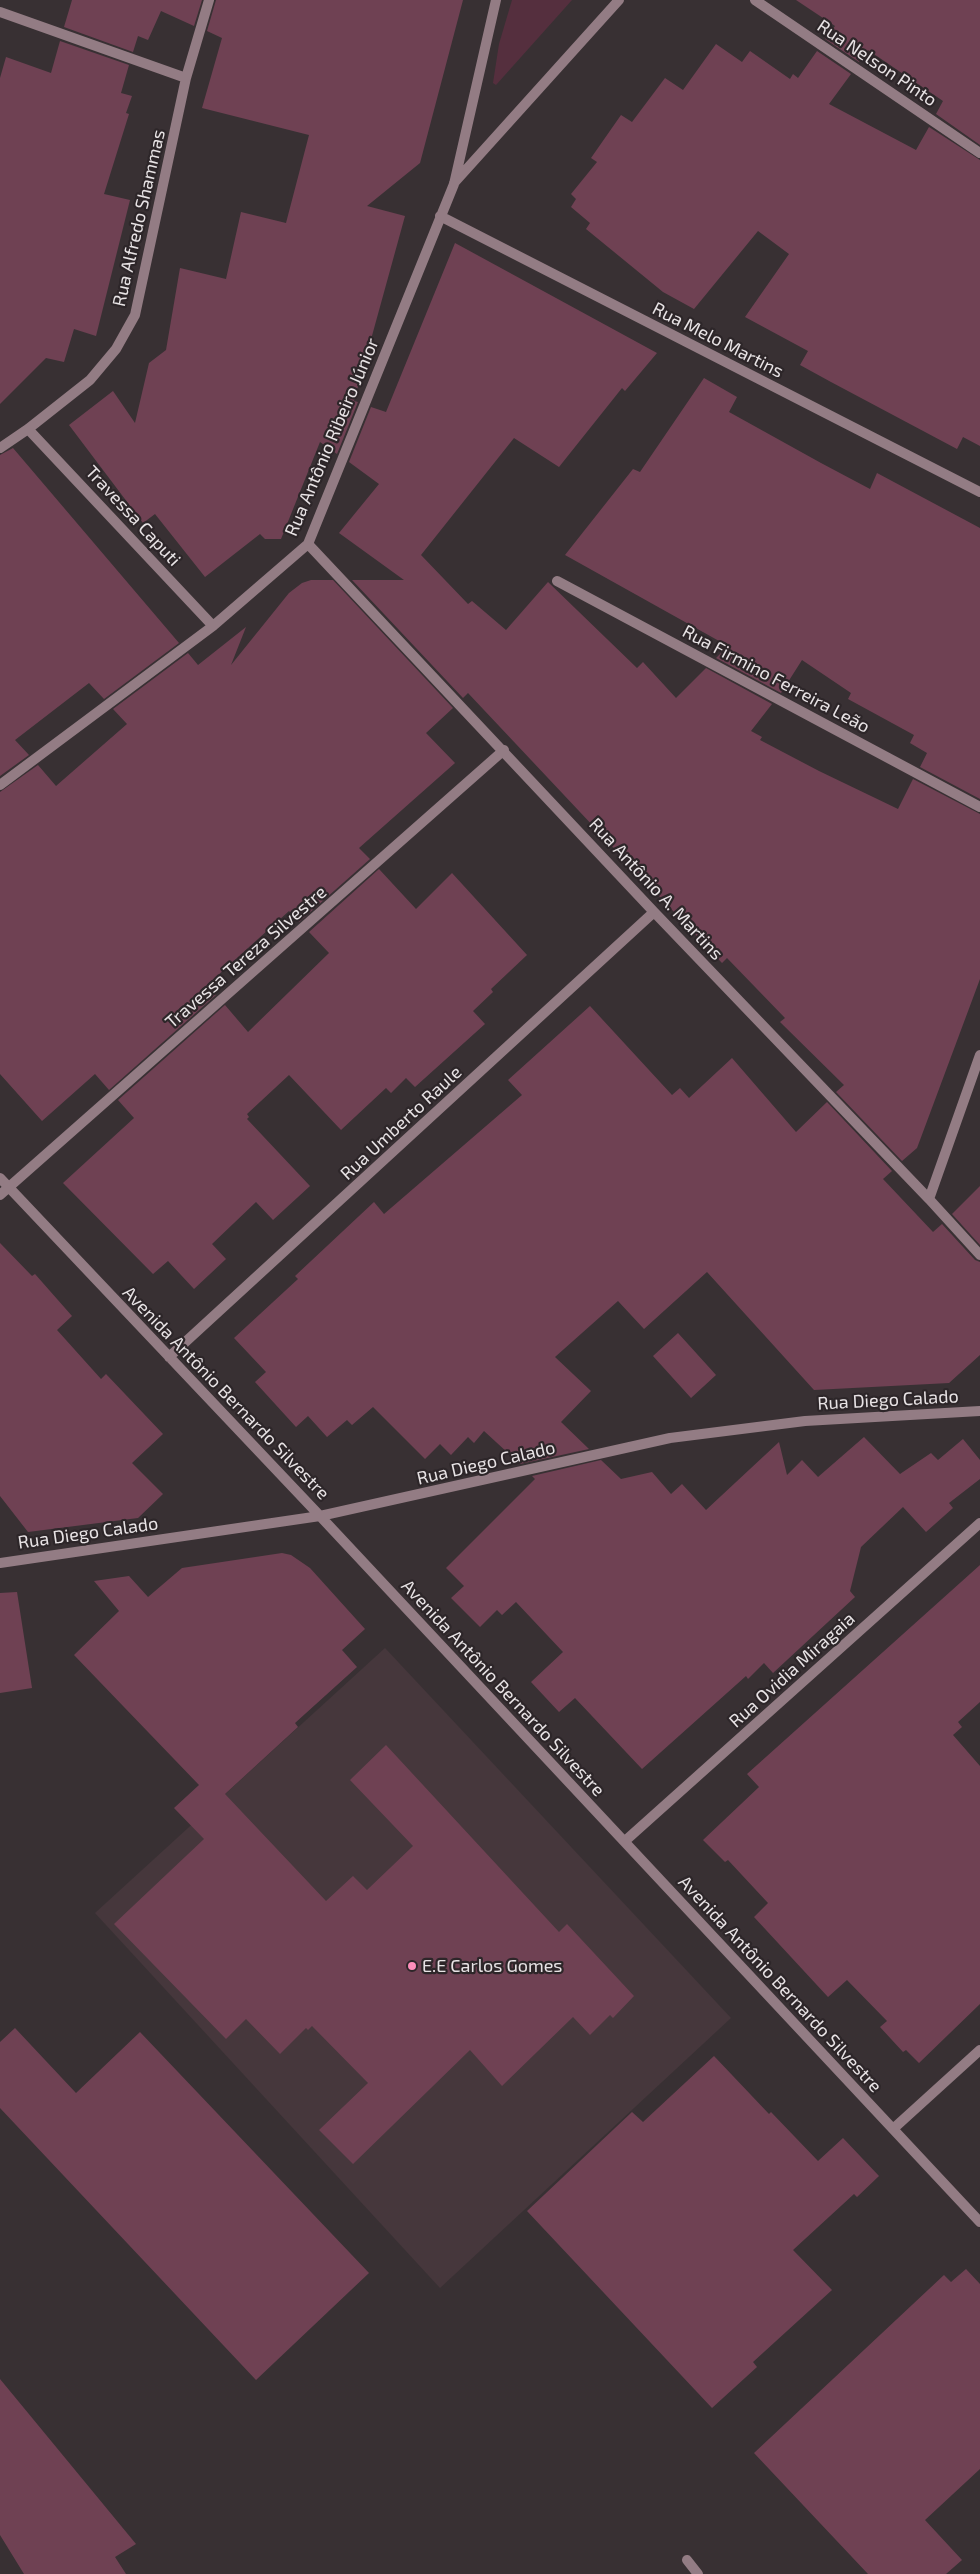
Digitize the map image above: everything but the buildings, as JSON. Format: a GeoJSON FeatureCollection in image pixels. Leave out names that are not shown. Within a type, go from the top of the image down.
{"type":"FeatureCollection","features":[{"type":"Feature","properties":{"kind":"street","name":"Rua Alfredo Shammas"},"geometry":{"type":"LineString","coordinates":[[0,448],[28,429],[90,380],[116,349],[135,315],[186,78],[209,0]]}},
{"type":"Feature","properties":{"kind":"street","name":"Rua Antônio Ribeiro Júnior"},"geometry":{"type":"LineString","coordinates":[[0,785],[213,626],[308,544],[454,184],[496,0]]}},
{"type":"Feature","properties":{"kind":"street"},"geometry":{"type":"LineString","coordinates":[[454,184],[620,0]]}},
{"type":"Feature","properties":{"kind":"street","name":"Rua Nelson Pinto"},"geometry":{"type":"LineString","coordinates":[[755,0],[980,153]]}},
{"type":"Feature","properties":{"kind":"street"},"geometry":{"type":"LineString","coordinates":[[0,12],[186,78]]}},
{"type":"Feature","properties":{"kind":"street","name":"Rua Melo Martins"},"geometry":{"type":"LineString","coordinates":[[440,216],[980,492]]}},
{"type":"Feature","properties":{"kind":"street","name":"Travessa Caputi"},"geometry":{"type":"LineString","coordinates":[[28,429],[213,626]]}},
{"type":"Feature","properties":{"kind":"street","name":"Rua Antônio A. Martins"},"geometry":{"type":"LineString","coordinates":[[308,544],[980,1255]]}},
{"type":"Feature","properties":{"kind":"street","name":"Rua Firmino Ferreira Leão"},"geometry":{"type":"LineString","coordinates":[[557,581],[980,807]]}},
{"type":"Feature","properties":{"kind":"street","name":"Travessa Tereza Silvestre"},"geometry":{"type":"LineString","coordinates":[[0,1195],[504,750]]}},
{"type":"Feature","properties":{"kind":"street","name":"Rua Umberto Raule"},"geometry":{"type":"LineString","coordinates":[[169,1358],[654,912]]}},
{"type":"Feature","properties":{"kind":"street"},"geometry":{"type":"LineString","coordinates":[[929,1199],[980,1055]]}},
{"type":"Feature","properties":{"kind":"street","name":"Avenida Antônio Bernardo Silvestre"},"geometry":{"type":"LineString","coordinates":[[0,1178],[320,1516],[980,2222]]}},
{"type":"Feature","properties":{"kind":"street","name":"Rua Diego Calado"},"geometry":{"type":"LineString","coordinates":[[0,1563],[320,1516],[670,1438],[805,1421],[980,1411]]}},
{"type":"Feature","properties":{"kind":"street","name":"Rua Ovidia Miragaia"},"geometry":{"type":"LineString","coordinates":[[626,1842],[980,1523]]}},
{"type":"Feature","properties":{"kind":"street"},"geometry":{"type":"LineString","coordinates":[[893,2128],[980,2050]]}},
{"type":"Feature","properties":{"kind":"street"},"geometry":{"type":"LineString","coordinates":[[687,2560],[698,2574]]}},
{"type":"Feature","properties":{"kind":"shaded area"},"geometry":{"type":"Polygon","coordinates":[[[512,0],[572,0],[496,85],[493,83],[499,44],[512,0]]]}},
{"type":"Feature","properties":{"kind":"shaded area","name":"E.E Carlos Gomes"},"geometry":{"type":"Polygon","coordinates":[[[385,1648],[731,2018],[440,2288],[95,1913],[385,1648]]]}},
{"type":"Feature","properties":{"kind":"place","name":"E.E Carlos Gomes"},"geometry":{"type":"Point","coordinates":[412,1966]}}]}
